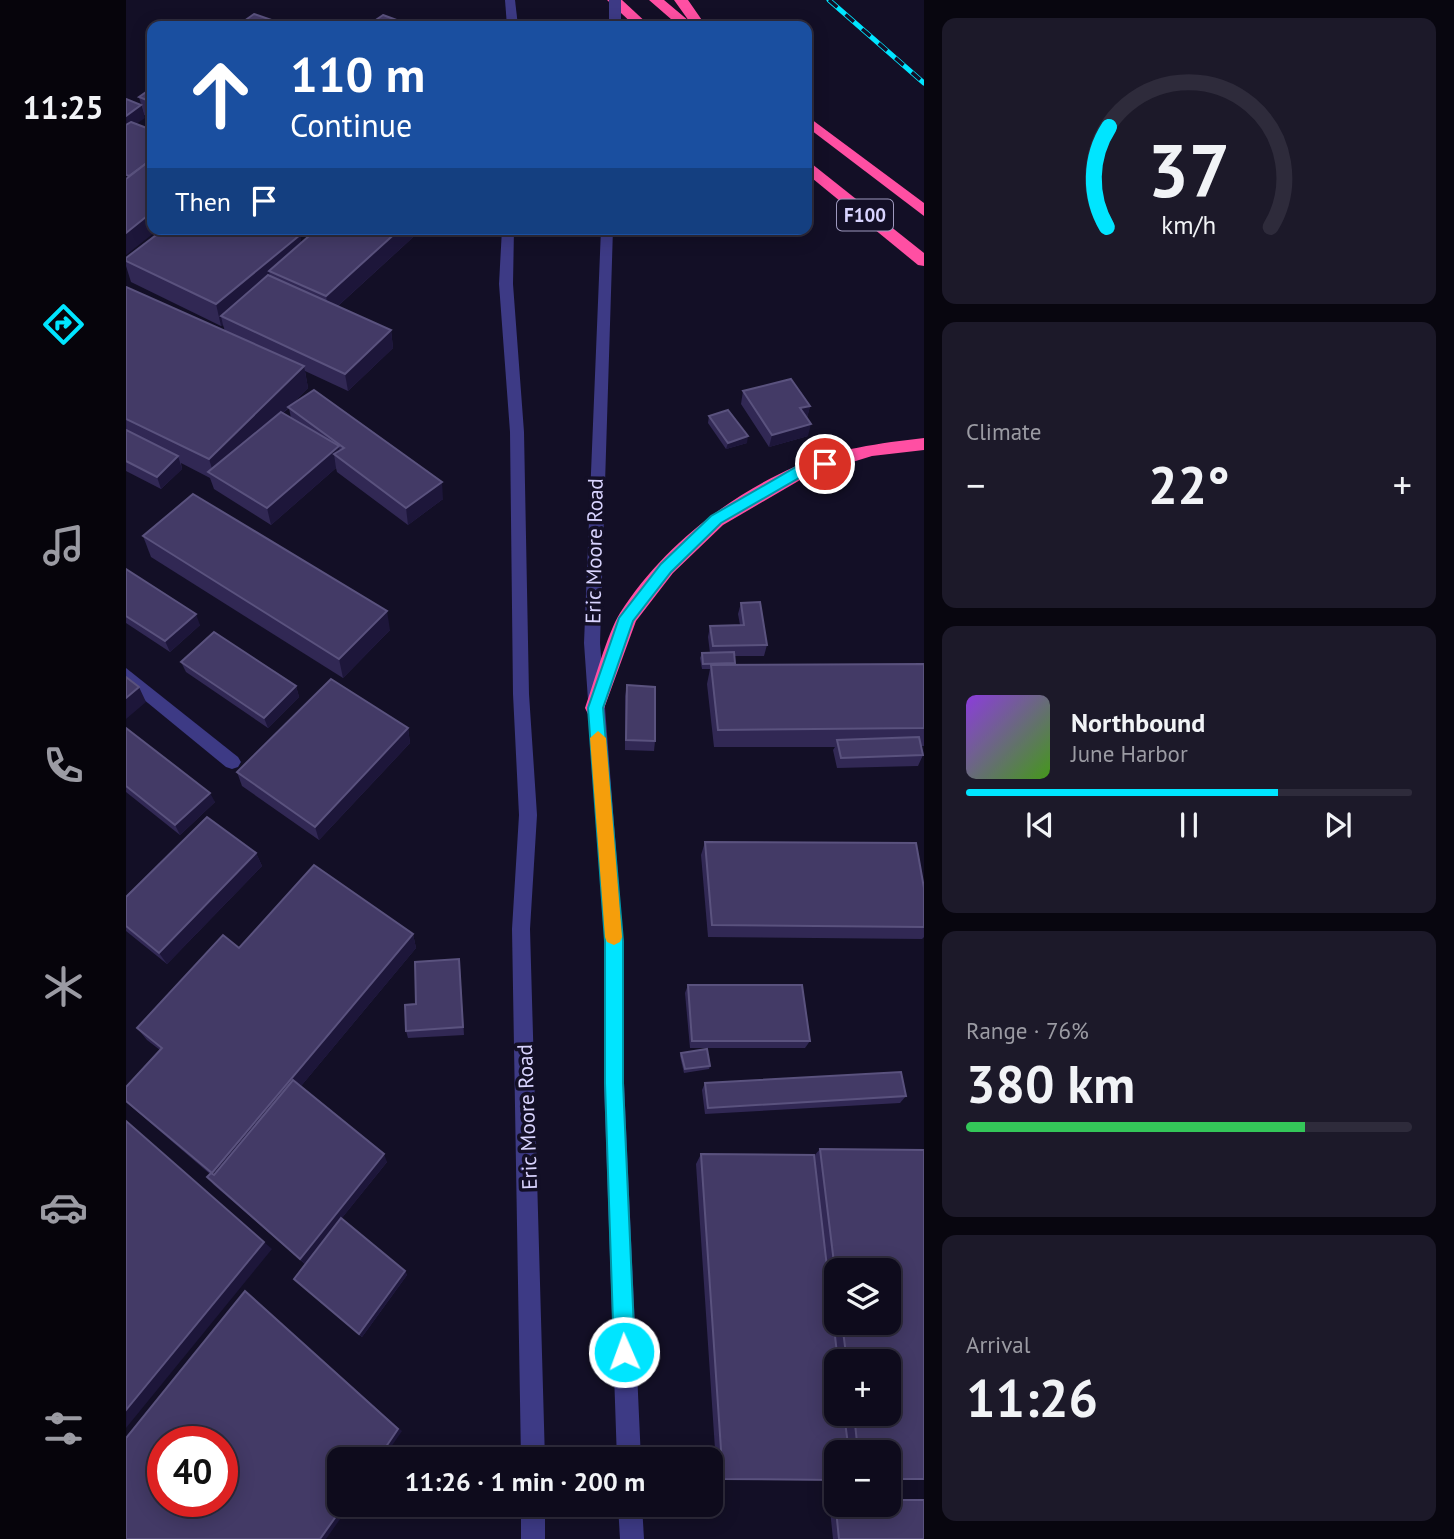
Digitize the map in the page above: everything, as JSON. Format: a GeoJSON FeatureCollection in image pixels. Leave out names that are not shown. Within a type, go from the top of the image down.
{"type":"FeatureCollection","features":[{"type":"Feature","properties":{"kind":"highway"},"geometry":{"type":"LineString","coordinates":[[614,0],[637,21]]}},
{"type":"Feature","properties":{"kind":"highway"},"geometry":{"type":"LineString","coordinates":[[656,0],[681,21]]}},
{"type":"Feature","properties":{"kind":"highway"},"geometry":{"type":"LineString","coordinates":[[681,0],[696,21]]}},
{"type":"Feature","properties":{"kind":"highway","name":"F100"},"geometry":{"type":"LineString","coordinates":[[812,124],[924,211]]}},
{"type":"Feature","properties":{"kind":"highway","name":"F100"},"geometry":{"type":"LineString","coordinates":[[812,171],[924,261]]}},
{"type":"Feature","properties":{"kind":"highway"},"geometry":{"type":"LineString","coordinates":[[595,708],[627,618],[666,568],[716,520],[801,471],[872,450],[924,444]]}},
{"type":"Feature","properties":{"kind":"street"},"geometry":{"type":"LineString","coordinates":[[510,0],[512,21]]}},
{"type":"Feature","properties":{"kind":"street"},"geometry":{"type":"LineString","coordinates":[[614,0],[615,21]]}},
{"type":"Feature","properties":{"kind":"street","name":"Eric Moore Road"},"geometry":{"type":"LineString","coordinates":[[508,235],[506,284],[517,432],[521,694],[528,815],[521,929],[533,1447]]}},
{"type":"Feature","properties":{"kind":"street","name":"Eric Moore Road"},"geometry":{"type":"LineString","coordinates":[[607,235],[594,505],[592,643],[614,941],[614,1083],[628,1447]]}},
{"type":"Feature","properties":{"kind":"street"},"geometry":{"type":"LineString","coordinates":[[126,675],[233,762]]}},
{"type":"Feature","properties":{"kind":"street"},"geometry":{"type":"LineString","coordinates":[[533,1517],[533,1539]]}},
{"type":"Feature","properties":{"kind":"street"},"geometry":{"type":"LineString","coordinates":[[631,1517],[632,1539]]}},
{"type":"Feature","properties":{"kind":"building"},"geometry":{"type":"Polygon","coordinates":[[[254,14],[274,21],[244,21],[254,14]]]}},
{"type":"Feature","properties":{"kind":"building"},"geometry":{"type":"Polygon","coordinates":[[[383,15],[399,21],[374,21],[383,15]]]}},
{"type":"Feature","properties":{"kind":"building"},"geometry":{"type":"Polygon","coordinates":[[[147,91],[147,100],[139,97],[147,91]]]}},
{"type":"Feature","properties":{"kind":"building"},"geometry":{"type":"Polygon","coordinates":[[[126,99],[141,105],[126,116],[126,99]]]}},
{"type":"Feature","properties":{"kind":"building"},"geometry":{"type":"Polygon","coordinates":[[[131,122],[147,128],[147,163],[129,176],[126,175],[126,125],[131,122]]]}},
{"type":"Feature","properties":{"kind":"building"},"geometry":{"type":"Polygon","coordinates":[[[147,163],[147,216],[126,233],[126,179],[147,163]]]}},
{"type":"Feature","properties":{"kind":"building"},"geometry":{"type":"Polygon","coordinates":[[[156,235],[300,235],[216,304],[126,261],[126,258],[156,235]]]}},
{"type":"Feature","properties":{"kind":"building"},"geometry":{"type":"Polygon","coordinates":[[[310,235],[393,235],[326,296],[269,271],[310,235]]]}},
{"type":"Feature","properties":{"kind":"building"},"geometry":{"type":"Polygon","coordinates":[[[268,275],[391,330],[345,374],[221,316],[268,275]]]}},
{"type":"Feature","properties":{"kind":"building"},"geometry":{"type":"Polygon","coordinates":[[[126,287],[304,366],[209,459],[126,419],[126,287]]]}},
{"type":"Feature","properties":{"kind":"building"},"geometry":{"type":"Polygon","coordinates":[[[791,379],[810,406],[800,408],[811,424],[772,435],[743,391],[791,379]]]}},
{"type":"Feature","properties":{"kind":"building"},"geometry":{"type":"Polygon","coordinates":[[[314,390],[442,482],[406,508],[334,454],[344,448],[288,407],[314,390]]]}},
{"type":"Feature","properties":{"kind":"building"},"geometry":{"type":"Polygon","coordinates":[[[728,410],[748,436],[728,443],[709,416],[728,410]]]}},
{"type":"Feature","properties":{"kind":"building"},"geometry":{"type":"Polygon","coordinates":[[[281,412],[339,446],[267,508],[208,472],[281,412]]]}},
{"type":"Feature","properties":{"kind":"building"},"geometry":{"type":"Polygon","coordinates":[[[126,430],[178,456],[157,477],[126,461],[126,430]]]}},
{"type":"Feature","properties":{"kind":"building"},"geometry":{"type":"Polygon","coordinates":[[[193,494],[387,611],[339,659],[143,536],[193,494]]]}},
{"type":"Feature","properties":{"kind":"building"},"geometry":{"type":"Polygon","coordinates":[[[126,569],[196,614],[165,641],[126,616],[126,569]]]}},
{"type":"Feature","properties":{"kind":"building"},"geometry":{"type":"Polygon","coordinates":[[[760,602],[767,645],[713,646],[710,626],[744,625],[741,603],[760,602]]]}},
{"type":"Feature","properties":{"kind":"building"},"geometry":{"type":"Polygon","coordinates":[[[214,632],[296,686],[264,718],[181,662],[214,632]]]}},
{"type":"Feature","properties":{"kind":"building"},"geometry":{"type":"Polygon","coordinates":[[[734,652],[735,663],[703,664],[702,653],[734,652]]]}},
{"type":"Feature","properties":{"kind":"building"},"geometry":{"type":"Polygon","coordinates":[[[924,664],[924,728],[718,730],[711,665],[924,664]]]}},
{"type":"Feature","properties":{"kind":"building"},"geometry":{"type":"Polygon","coordinates":[[[126,677],[139,687],[126,698],[126,677]]]}},
{"type":"Feature","properties":{"kind":"building"},"geometry":{"type":"Polygon","coordinates":[[[331,679],[408,728],[315,827],[237,772],[331,679]]]}},
{"type":"Feature","properties":{"kind":"building"},"geometry":{"type":"Polygon","coordinates":[[[627,685],[655,687],[655,741],[626,740],[627,685]]]}},
{"type":"Feature","properties":{"kind":"building"},"geometry":{"type":"Polygon","coordinates":[[[126,728],[210,793],[175,825],[126,786],[126,728]]]}},
{"type":"Feature","properties":{"kind":"building"},"geometry":{"type":"Polygon","coordinates":[[[919,737],[923,755],[841,758],[837,740],[919,737]]]}},
{"type":"Feature","properties":{"kind":"building"},"geometry":{"type":"Polygon","coordinates":[[[207,817],[256,853],[159,953],[126,926],[126,897],[207,817]]]}},
{"type":"Feature","properties":{"kind":"building"},"geometry":{"type":"Polygon","coordinates":[[[705,842],[916,843],[924,888],[924,927],[712,925],[705,842]]]}},
{"type":"Feature","properties":{"kind":"building"},"geometry":{"type":"Polygon","coordinates":[[[314,865],[413,934],[212,1173],[126,1101],[126,1087],[162,1048],[137,1028],[223,935],[239,948],[314,865]]]}},
{"type":"Feature","properties":{"kind":"building"},"geometry":{"type":"Polygon","coordinates":[[[459,959],[463,1027],[406,1031],[405,1005],[416,1004],[415,962],[459,959]]]}},
{"type":"Feature","properties":{"kind":"building"},"geometry":{"type":"Polygon","coordinates":[[[688,985],[802,985],[810,1041],[692,1041],[688,985]]]}},
{"type":"Feature","properties":{"kind":"building"},"geometry":{"type":"Polygon","coordinates":[[[707,1049],[710,1066],[685,1069],[681,1053],[707,1049]]]}},
{"type":"Feature","properties":{"kind":"building"},"geometry":{"type":"Polygon","coordinates":[[[901,1072],[906,1096],[708,1108],[705,1083],[901,1072]]]}},
{"type":"Feature","properties":{"kind":"building"},"geometry":{"type":"Polygon","coordinates":[[[293,1080],[384,1154],[300,1259],[207,1177],[211,1173],[214,1175],[293,1080]]]}},
{"type":"Feature","properties":{"kind":"building"},"geometry":{"type":"Polygon","coordinates":[[[126,1121],[264,1242],[126,1410],[126,1121]]]}},
{"type":"Feature","properties":{"kind":"building"},"geometry":{"type":"Polygon","coordinates":[[[820,1149],[924,1150],[924,1479],[901,1479],[901,1440],[857,1440],[855,1426],[901,1426],[901,1349],[845,1349],[844,1335],[901,1335],[901,1258],[833,1258],[820,1149]]]}},
{"type":"Feature","properties":{"kind":"building"},"geometry":{"type":"Polygon","coordinates":[[[701,1154],[814,1155],[826,1258],[824,1335],[835,1335],[836,1349],[824,1349],[824,1426],[846,1426],[847,1440],[824,1440],[824,1480],[723,1479],[723,1447],[721,1447],[701,1154]]]}},
{"type":"Feature","properties":{"kind":"building"},"geometry":{"type":"Polygon","coordinates":[[[341,1218],[405,1271],[359,1334],[294,1279],[341,1218]]]}},
{"type":"Feature","properties":{"kind":"building"},"geometry":{"type":"Polygon","coordinates":[[[245,1291],[398,1429],[386,1447],[327,1447],[327,1517],[336,1517],[320,1539],[126,1539],[126,1438],[245,1291]]]}},
{"type":"Feature","properties":{"kind":"building"},"geometry":{"type":"Polygon","coordinates":[[[901,1500],[924,1500],[924,1539],[839,1539],[837,1517],[901,1517],[901,1500]]]}},
{"type":"Feature","properties":{"kind":"railway"},"geometry":{"type":"LineString","coordinates":[[829,0],[924,83]]}},
{"type":"Feature","properties":{"kind":"slow traffic"},"geometry":{"type":"LineString","coordinates":[[598,738],[614,937]]}},
{"type":"Feature","properties":{"kind":"route"},"geometry":{"type":"LineString","coordinates":[[624,1352],[614,1083],[614,941],[595,708],[627,618],[666,568],[716,520],[801,471],[825,464]]}}]}
